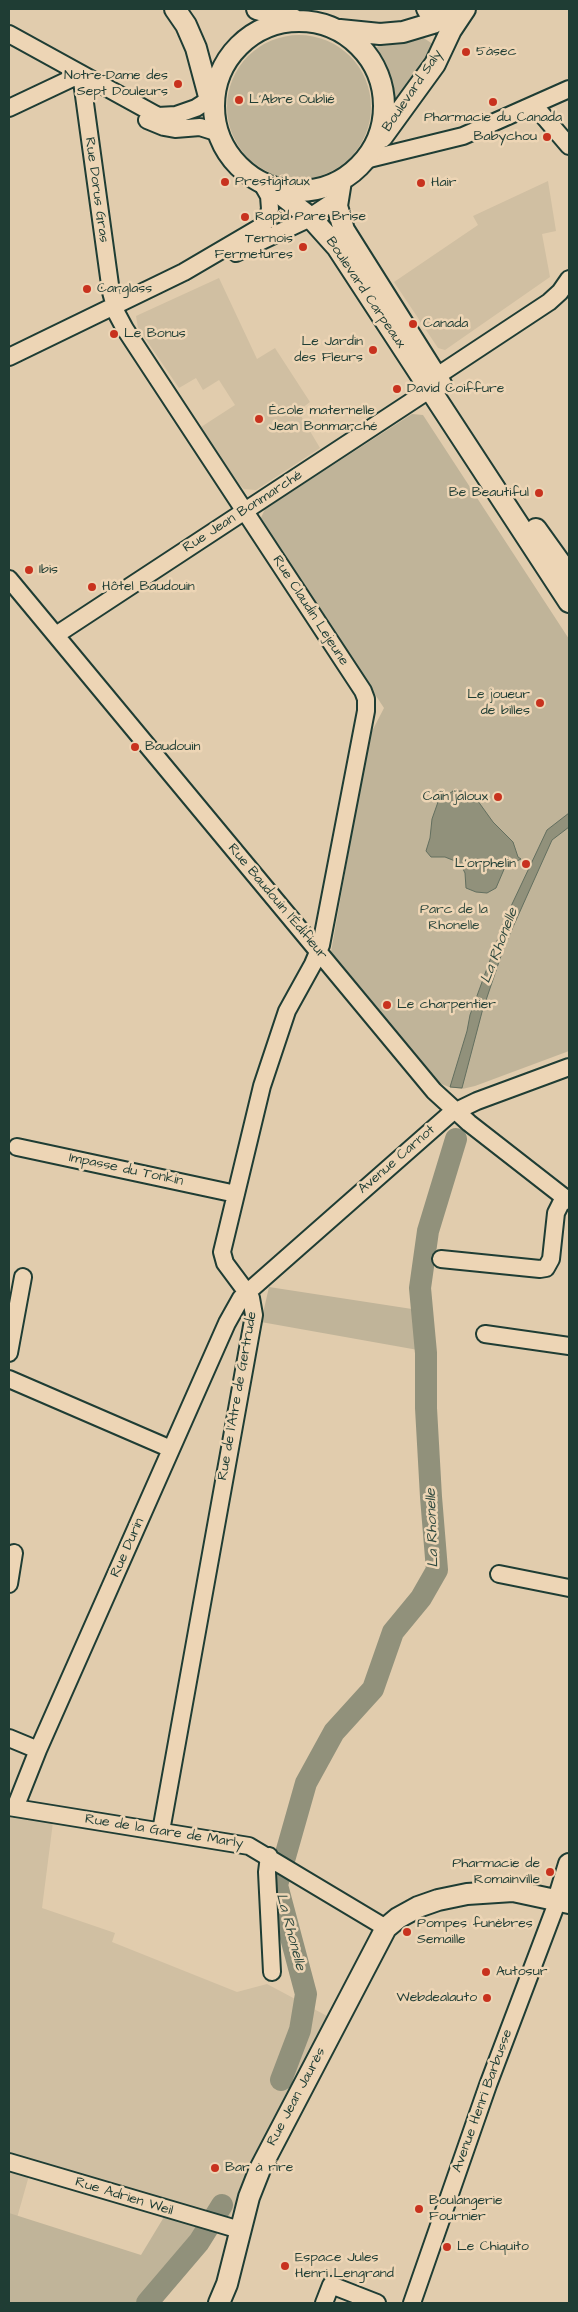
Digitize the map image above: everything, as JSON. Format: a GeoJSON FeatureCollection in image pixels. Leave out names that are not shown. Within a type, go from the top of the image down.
{"type":"FeatureCollection","features":[{"type":"Feature","properties":{"kind":"main road"},"geometry":{"type":"LineString","coordinates":[[175,9],[186,25],[196,48],[213,95],[217,126],[225,147],[236,163],[264,184],[283,190],[303,191],[322,188],[339,190],[370,153],[384,116],[384,97],[381,81],[374,66],[363,50],[338,30]]}},
{"type":"Feature","properties":{"kind":"main road"},"geometry":{"type":"LineString","coordinates":[[257,9],[300,21],[320,23],[338,30],[371,34],[395,34],[429,16],[451,9]]}},
{"type":"Feature","properties":{"kind":"main road","name":"Boulevard Saly"},"geometry":{"type":"LineString","coordinates":[[370,153],[435,64],[451,30],[465,9]]}},
{"type":"Feature","properties":{"kind":"main road"},"geometry":{"type":"LineString","coordinates":[[213,95],[226,62],[245,41],[272,25],[300,21]]}},
{"type":"Feature","properties":{"kind":"main road","name":"Boulevard Carpeaux"},"geometry":{"type":"LineString","coordinates":[[264,184],[311,218],[336,247],[526,514],[568,590]]}},
{"type":"Feature","properties":{"kind":"main road","name":"Boulevard Carpeaux"},"geometry":{"type":"LineString","coordinates":[[339,190],[339,219],[344,230],[433,383]]}},
{"type":"Feature","properties":{"kind":"main road"},"geometry":{"type":"LineString","coordinates":[[386,1928],[398,1918],[418,1908],[438,1900],[467,1894],[513,1891],[564,1902],[569,1864]]}},
{"type":"Feature","properties":{"kind":"main road","name":"Rue Jean Jaurès"},"geometry":{"type":"LineString","coordinates":[[219,2303],[227,2284],[249,2197],[265,2160],[386,1928]]}},
{"type":"Feature","properties":{"kind":"street"},"geometry":{"type":"LineString","coordinates":[[9,34],[78,79],[164,127],[174,129],[217,126]]}},
{"type":"Feature","properties":{"kind":"street"},"geometry":{"type":"LineString","coordinates":[[9,46],[158,116],[169,116],[190,111],[213,95]]}},
{"type":"Feature","properties":{"kind":"street"},"geometry":{"type":"LineString","coordinates":[[9,108],[78,79]]}},
{"type":"Feature","properties":{"kind":"street","name":"Rue Dorus Gras"},"geometry":{"type":"LineString","coordinates":[[78,79],[111,292],[115,306]]}},
{"type":"Feature","properties":{"kind":"street"},"geometry":{"type":"LineString","coordinates":[[370,153],[463,136],[569,89]]}},
{"type":"Feature","properties":{"kind":"street"},"geometry":{"type":"LineString","coordinates":[[534,105],[569,146]]}},
{"type":"Feature","properties":{"kind":"street"},"geometry":{"type":"LineString","coordinates":[[9,356],[184,272],[264,224],[269,214],[270,200],[264,184]]}},
{"type":"Feature","properties":{"kind":"street"},"geometry":{"type":"LineString","coordinates":[[184,272],[240,251],[311,218],[339,190]]}},
{"type":"Feature","properties":{"kind":"street","name":"Rue Jean Bonmarché"},"geometry":{"type":"LineString","coordinates":[[56,636],[245,511],[549,302],[565,297],[569,279]]}},
{"type":"Feature","properties":{"kind":"street","name":"Rue Claudin Lejeune"},"geometry":{"type":"LineString","coordinates":[[115,306],[125,329],[363,691],[366,699],[364,721],[319,952]]}},
{"type":"Feature","properties":{"kind":"street","name":"Rue Baudouin l'Édifieur"},"geometry":{"type":"LineString","coordinates":[[9,579],[434,1091],[455,1111],[567,1199]]}},
{"type":"Feature","properties":{"kind":"street","name":"Rue de l'Atre de Gertrude"},"geometry":{"type":"LineString","coordinates":[[161,1831],[254,1320],[253,1303],[247,1291],[224,1264],[222,1256],[257,1102],[283,1020],[319,952]]}},
{"type":"Feature","properties":{"kind":"street","name":"Avenue Carnot"},"geometry":{"type":"LineString","coordinates":[[247,1291],[455,1111],[569,1067]]}},
{"type":"Feature","properties":{"kind":"street","name":"Impasse du Tonkin"},"geometry":{"type":"LineString","coordinates":[[17,1147],[236,1194]]}},
{"type":"Feature","properties":{"kind":"street"},"geometry":{"type":"LineString","coordinates":[[441,1259],[540,1269],[546,1268],[551,1259],[556,1213],[567,1199]]}},
{"type":"Feature","properties":{"kind":"street"},"geometry":{"type":"LineString","coordinates":[[9,1353],[23,1277]]}},
{"type":"Feature","properties":{"kind":"street","name":"Rue Durin"},"geometry":{"type":"LineString","coordinates":[[12,1808],[229,1317],[247,1291]]}},
{"type":"Feature","properties":{"kind":"street"},"geometry":{"type":"LineString","coordinates":[[485,1334],[569,1346]]}},
{"type":"Feature","properties":{"kind":"street"},"geometry":{"type":"LineString","coordinates":[[9,1379],[171,1449]]}},
{"type":"Feature","properties":{"kind":"street"},"geometry":{"type":"LineString","coordinates":[[9,1584],[14,1553]]}},
{"type":"Feature","properties":{"kind":"street"},"geometry":{"type":"LineString","coordinates":[[499,1574],[569,1588]]}},
{"type":"Feature","properties":{"kind":"street"},"geometry":{"type":"LineString","coordinates":[[9,1738],[38,1750]]}},
{"type":"Feature","properties":{"kind":"street","name":"Rue de la Gare de Marly"},"geometry":{"type":"LineString","coordinates":[[12,1808],[241,1843],[256,1848],[386,1928]]}},
{"type":"Feature","properties":{"kind":"street"},"geometry":{"type":"LineString","coordinates":[[272,1858],[267,1872],[272,1972]]}},
{"type":"Feature","properties":{"kind":"street","name":"Avenue Henri Barbusse"},"geometry":{"type":"LineString","coordinates":[[412,2303],[488,2085],[564,1902]]}},
{"type":"Feature","properties":{"kind":"street","name":"Rue Adrien Weil"},"geometry":{"type":"LineString","coordinates":[[9,2162],[240,2230]]}},
{"type":"Feature","properties":{"kind":"street"},"geometry":{"type":"LineString","coordinates":[[324,2303],[331,2285],[377,2303]]}},
{"type":"Feature","properties":{"kind":"shaded area"},"geometry":{"type":"Polygon","coordinates":[[[548,181],[556,231],[542,234],[550,277],[445,350],[438,348],[394,282],[478,225],[473,216],[548,181]]]}},
{"type":"Feature","properties":{"kind":"shaded area"},"geometry":{"type":"Polygon","coordinates":[[[219,278],[257,359],[275,348],[310,402],[298,411],[320,448],[256,490],[244,489],[238,483],[201,427],[235,405],[219,380],[203,390],[196,378],[179,388],[138,328],[136,316],[219,278]]]}},
{"type":"Feature","properties":{"kind":"shaded area"},"geometry":{"type":"Polygon","coordinates":[[[9,1816],[53,1822],[42,1908],[115,1933],[112,1942],[237,1992],[267,1984],[327,2016],[228,2220],[32,2165],[9,2246],[9,1816]]]}},
{"type":"Feature","properties":{"kind":"green space"},"geometry":{"type":"Polygon","coordinates":[[[299,35],[326,41],[339,47],[350,56],[359,67],[365,80],[371,107],[365,134],[359,147],[350,158],[339,167],[326,173],[299,179],[272,173],[259,167],[248,158],[239,147],[233,134],[227,107],[233,80],[239,67],[248,56],[259,47],[272,41],[299,35]]]}},
{"type":"Feature","properties":{"kind":"green space"},"geometry":{"type":"Polygon","coordinates":[[[422,37],[436,46],[398,99],[393,98],[385,68],[375,48],[401,44],[422,37]]]}},
{"type":"Feature","properties":{"kind":"green space","name":"Parc de la Rhonelle"},"geometry":{"type":"Polygon","coordinates":[[[412,414],[423,415],[569,639],[569,1051],[475,1086],[462,1089],[439,1083],[331,952],[369,737],[384,708],[260,520],[265,509],[412,414]]]}},
{"type":"Feature","properties":{"kind":"green space"},"geometry":{"type":"Polygon","coordinates":[[[269,1287],[412,1309],[418,1350],[261,1322],[269,1287]]]}},
{"type":"Feature","properties":{"kind":"green space"},"geometry":{"type":"Polygon","coordinates":[[[9,2213],[141,2255],[164,2217],[200,2228],[138,2303],[9,2303],[9,2213]]]}},
{"type":"Feature","properties":{"kind":"water"},"geometry":{"type":"Polygon","coordinates":[[[453,791],[465,791],[475,797],[493,822],[513,842],[518,857],[521,859],[505,867],[496,888],[487,893],[476,892],[466,888],[465,873],[460,863],[445,857],[431,857],[426,851],[430,838],[432,819],[438,802],[453,791]]]}},
{"type":"Feature","properties":{"kind":"water"},"geometry":{"type":"Polygon","coordinates":[[[569,813],[569,827],[552,840],[504,947],[482,1012],[462,1088],[450,1087],[470,1015],[505,919],[547,830],[569,813]]]}},
{"type":"Feature","properties":{"kind":"waterway","name":"La Rhonelle"},"geometry":{"type":"LineString","coordinates":[[281,2080],[300,2030],[306,1994],[277,1885],[306,1783],[334,1732],[373,1689],[393,1632],[421,1598],[437,1570],[426,1408],[426,1353],[420,1288],[428,1231],[456,1139]]}},
{"type":"Feature","properties":{"kind":"waterway","name":"La Rhonelle"},"geometry":{"type":"LineString","coordinates":[[147,2303],[199,2242],[222,2205]]}},
{"type":"Feature","properties":{"kind":"place","name":"5àsec"},"geometry":{"type":"Point","coordinates":[466,52]}},
{"type":"Feature","properties":{"kind":"place","name":"Notre-Dame des Sept Douleurs"},"geometry":{"type":"Point","coordinates":[178,84]}},
{"type":"Feature","properties":{"kind":"place","name":"L'Abre Oublié"},"geometry":{"type":"Point","coordinates":[239,100]}},
{"type":"Feature","properties":{"kind":"place","name":"Pharmacie du Canada"},"geometry":{"type":"Point","coordinates":[493,102]}},
{"type":"Feature","properties":{"kind":"place","name":"Babychou"},"geometry":{"type":"Point","coordinates":[547,137]}},
{"type":"Feature","properties":{"kind":"place","name":"Prestigitaux"},"geometry":{"type":"Point","coordinates":[225,182]}},
{"type":"Feature","properties":{"kind":"place","name":"Hair"},"geometry":{"type":"Point","coordinates":[421,183]}},
{"type":"Feature","properties":{"kind":"place","name":"Rapid Pare Brise"},"geometry":{"type":"Point","coordinates":[245,217]}},
{"type":"Feature","properties":{"kind":"place","name":"Ternois Fermetures"},"geometry":{"type":"Point","coordinates":[303,247]}},
{"type":"Feature","properties":{"kind":"place","name":"Carglass"},"geometry":{"type":"Point","coordinates":[87,289]}},
{"type":"Feature","properties":{"kind":"place","name":"Canada"},"geometry":{"type":"Point","coordinates":[413,324]}},
{"type":"Feature","properties":{"kind":"place","name":"Le Bonus"},"geometry":{"type":"Point","coordinates":[114,334]}},
{"type":"Feature","properties":{"kind":"place","name":"Le Jardin des Fleurs"},"geometry":{"type":"Point","coordinates":[373,350]}},
{"type":"Feature","properties":{"kind":"place","name":"David Coiffure"},"geometry":{"type":"Point","coordinates":[397,389]}},
{"type":"Feature","properties":{"kind":"place","name":"École maternelle Jean Bonmarché"},"geometry":{"type":"Point","coordinates":[259,419]}},
{"type":"Feature","properties":{"kind":"place","name":"Be Beautiful"},"geometry":{"type":"Point","coordinates":[539,493]}},
{"type":"Feature","properties":{"kind":"place","name":"Ibis"},"geometry":{"type":"Point","coordinates":[29,570]}},
{"type":"Feature","properties":{"kind":"place","name":"Hôtel Baudouin"},"geometry":{"type":"Point","coordinates":[92,587]}},
{"type":"Feature","properties":{"kind":"place","name":"Le joueur de billes"},"geometry":{"type":"Point","coordinates":[540,703]}},
{"type":"Feature","properties":{"kind":"place","name":"Baudouin"},"geometry":{"type":"Point","coordinates":[135,747]}},
{"type":"Feature","properties":{"kind":"place","name":"Caïn jaloux"},"geometry":{"type":"Point","coordinates":[498,797]}},
{"type":"Feature","properties":{"kind":"place","name":"L'orphelin"},"geometry":{"type":"Point","coordinates":[526,864]}},
{"type":"Feature","properties":{"kind":"place","name":"Le charpentier"},"geometry":{"type":"Point","coordinates":[387,1005]}},
{"type":"Feature","properties":{"kind":"place","name":"Pharmacie de Romainville"},"geometry":{"type":"Point","coordinates":[550,1872]}},
{"type":"Feature","properties":{"kind":"place","name":"Pompes funèbres Semaille"},"geometry":{"type":"Point","coordinates":[407,1932]}},
{"type":"Feature","properties":{"kind":"place","name":"Autosur"},"geometry":{"type":"Point","coordinates":[486,1972]}},
{"type":"Feature","properties":{"kind":"place","name":"Webdealauto"},"geometry":{"type":"Point","coordinates":[487,1998]}},
{"type":"Feature","properties":{"kind":"place","name":"Bar à rire"},"geometry":{"type":"Point","coordinates":[215,2168]}},
{"type":"Feature","properties":{"kind":"place","name":"Boulangerie Fournier"},"geometry":{"type":"Point","coordinates":[419,2209]}},
{"type":"Feature","properties":{"kind":"place","name":"Le Chiquito"},"geometry":{"type":"Point","coordinates":[447,2247]}},
{"type":"Feature","properties":{"kind":"place","name":"Espace Jules Henri Lengrand"},"geometry":{"type":"Point","coordinates":[285,2266]}}]}
